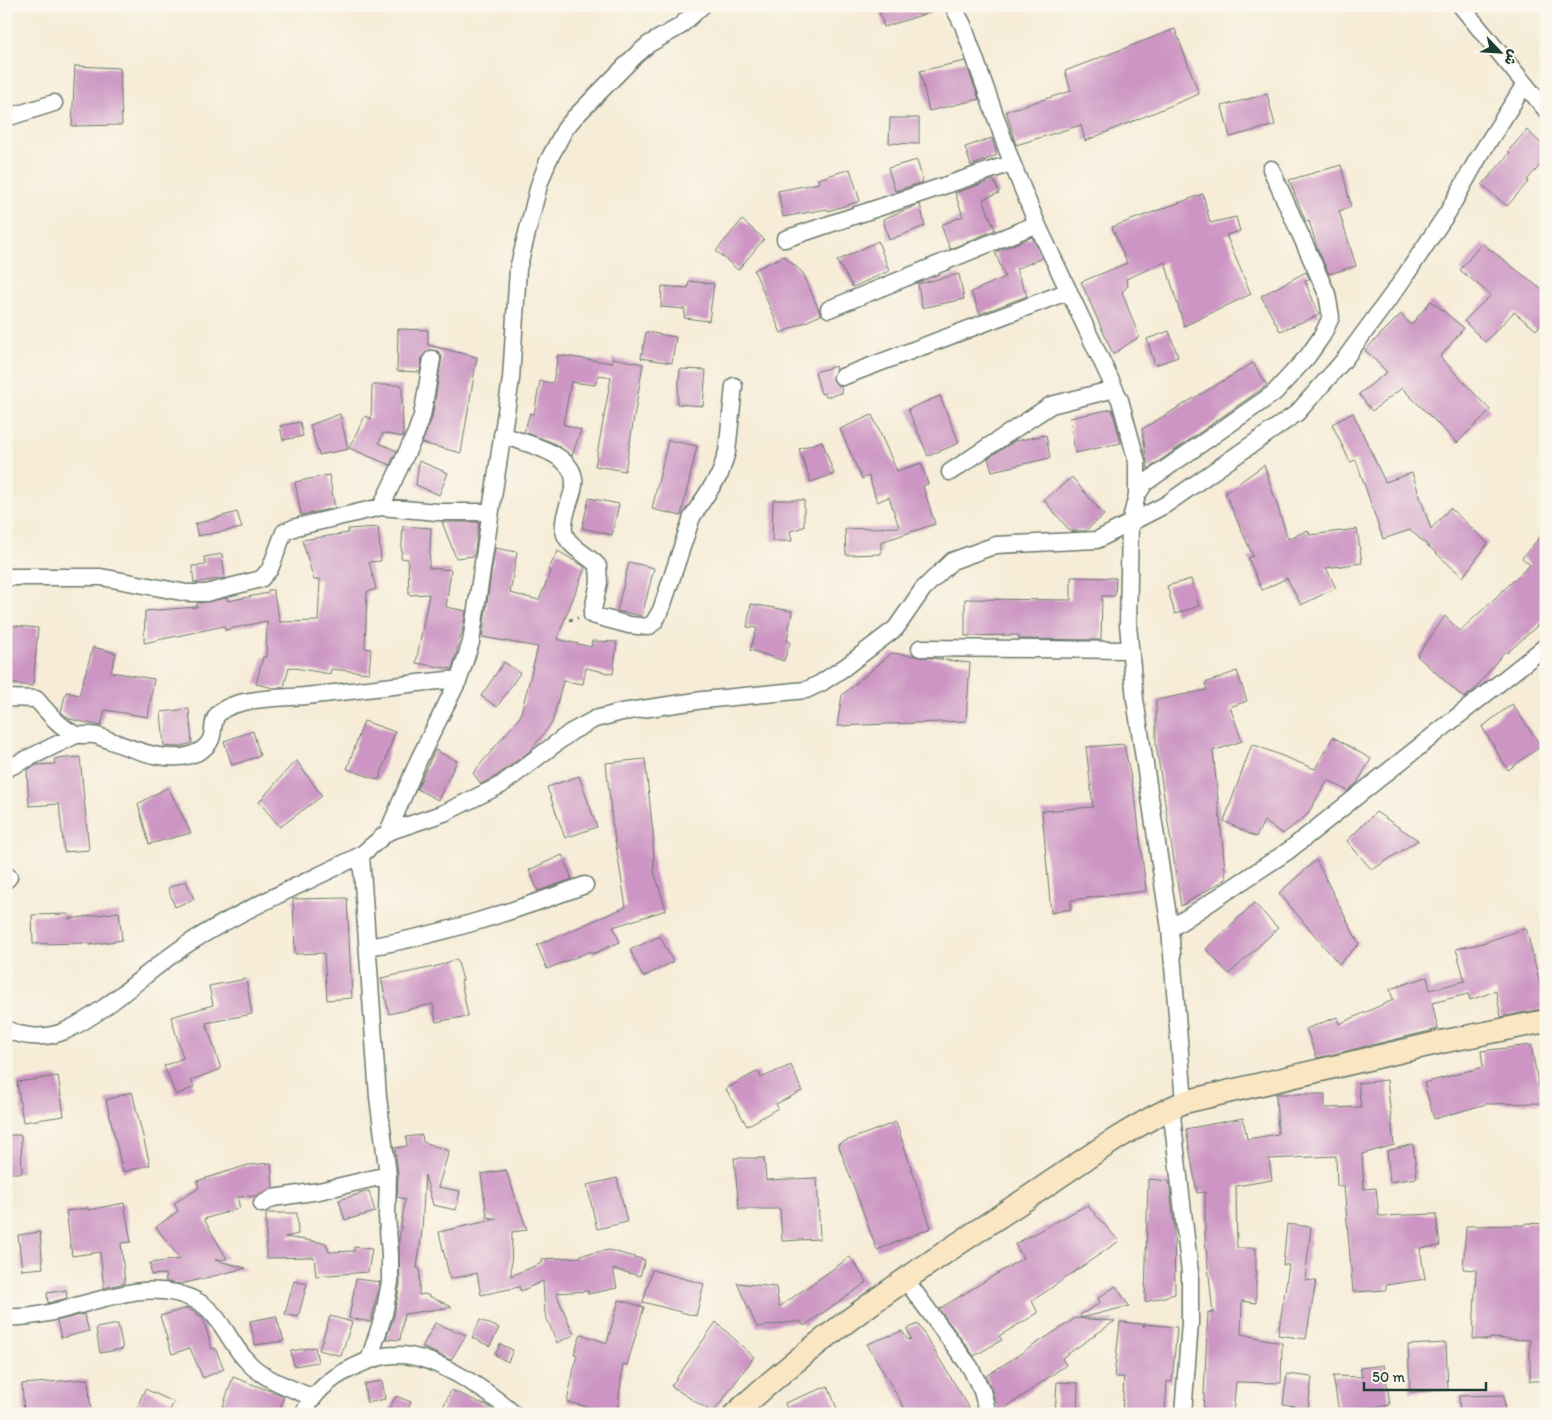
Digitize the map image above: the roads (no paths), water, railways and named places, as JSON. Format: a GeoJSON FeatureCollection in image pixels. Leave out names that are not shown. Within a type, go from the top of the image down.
{"type":"FeatureCollection","features":[{"type":"Feature","properties":{"kind":"main road"},"geometry":{"type":"LineString","coordinates":[[735,1414],[780,1372],[873,1301],[1114,1141],[1178,1104],[1441,1042],[1546,1021]]}},
{"type":"Feature","properties":{"kind":"street"},"geometry":{"type":"LineString","coordinates":[[388,832],[419,759],[459,679],[472,642],[515,348],[518,269],[539,185],[548,161],[565,129],[574,118],[635,56],[649,44],[679,27],[702,6]]}},
{"type":"Feature","properties":{"kind":"street"},"geometry":{"type":"LineString","coordinates":[[953,6],[963,25],[1012,163],[1037,224],[1115,389],[1129,427],[1137,462],[1137,495],[1130,523],[1128,625],[1135,699],[1170,929],[1178,1104],[1190,1273],[1190,1323],[1184,1414]]}},
{"type":"Feature","properties":{"kind":"street"},"geometry":{"type":"LineString","coordinates":[[1461,6],[1546,110]]}},
{"type":"Feature","properties":{"kind":"street"},"geometry":{"type":"LineString","coordinates":[[6,1029],[33,1037],[50,1036],[64,1031],[105,1006],[155,965],[211,930],[361,856],[388,832],[444,813],[500,786],[570,732],[595,720],[622,712],[703,700],[806,690],[821,683],[870,649],[896,628],[924,588],[952,561],[996,545],[1097,540],[1165,505],[1297,413],[1344,360],[1398,286],[1448,212],[1477,160],[1525,84]]}},
{"type":"Feature","properties":{"kind":"street"},"geometry":{"type":"LineString","coordinates":[[6,118],[54,103]]}},
{"type":"Feature","properties":{"kind":"street"},"geometry":{"type":"LineString","coordinates":[[785,239],[1012,163]]}},
{"type":"Feature","properties":{"kind":"street"},"geometry":{"type":"LineString","coordinates":[[1137,495],[1144,482],[1274,393],[1308,356],[1322,336],[1331,317],[1327,294],[1271,169]]}},
{"type":"Feature","properties":{"kind":"street"},"geometry":{"type":"LineString","coordinates":[[829,309],[1037,224]]}},
{"type":"Feature","properties":{"kind":"street"},"geometry":{"type":"LineString","coordinates":[[842,377],[1069,291]]}},
{"type":"Feature","properties":{"kind":"street"},"geometry":{"type":"LineString","coordinates":[[381,507],[416,433],[422,416],[432,359]]}},
{"type":"Feature","properties":{"kind":"street"},"geometry":{"type":"LineString","coordinates":[[502,435],[555,455],[564,460],[572,471],[574,485],[564,531],[568,540],[590,556],[598,566],[599,582],[592,615],[635,626],[648,627],[654,622],[661,610],[692,517],[720,474],[727,452],[734,386]]}},
{"type":"Feature","properties":{"kind":"street"},"geometry":{"type":"LineString","coordinates":[[950,472],[1051,405],[1115,389]]}},
{"type":"Feature","properties":{"kind":"street"},"geometry":{"type":"LineString","coordinates":[[6,576],[101,577],[187,593],[206,593],[261,579],[270,569],[284,532],[296,527],[381,507],[437,512],[490,512]]}},
{"type":"Feature","properties":{"kind":"street"},"geometry":{"type":"LineString","coordinates":[[1170,929],[1288,851],[1546,646]]}},
{"type":"Feature","properties":{"kind":"street"},"geometry":{"type":"LineString","coordinates":[[920,648],[1130,650]]}},
{"type":"Feature","properties":{"kind":"street"},"geometry":{"type":"LineString","coordinates":[[6,769],[76,735],[96,734],[147,754],[184,756],[206,746],[219,711],[226,706],[260,699],[318,695],[352,689],[459,679]]}},
{"type":"Feature","properties":{"kind":"street"},"geometry":{"type":"LineString","coordinates":[[6,698],[36,699],[54,719],[76,735]]}},
{"type":"Feature","properties":{"kind":"street"},"geometry":{"type":"LineString","coordinates":[[361,856],[378,1097],[388,1175],[390,1282],[384,1314],[370,1360]]}},
{"type":"Feature","properties":{"kind":"street"},"geometry":{"type":"LineString","coordinates":[[368,946],[403,941],[454,929],[585,885]]}},
{"type":"Feature","properties":{"kind":"street"},"geometry":{"type":"LineString","coordinates":[[262,1204],[273,1198],[319,1191],[388,1175]]}},
{"type":"Feature","properties":{"kind":"street"},"geometry":{"type":"LineString","coordinates":[[905,1279],[970,1367],[982,1391],[988,1414]]}},
{"type":"Feature","properties":{"kind":"street"},"geometry":{"type":"LineString","coordinates":[[6,1318],[53,1314],[133,1292],[154,1290],[174,1292],[196,1300],[212,1312],[246,1361],[278,1383],[311,1398]]}},
{"type":"Feature","properties":{"kind":"street"},"geometry":{"type":"LineString","coordinates":[[303,1414],[311,1398],[326,1383],[370,1360],[398,1354],[416,1358],[472,1382],[494,1396],[514,1414]]}}]}
